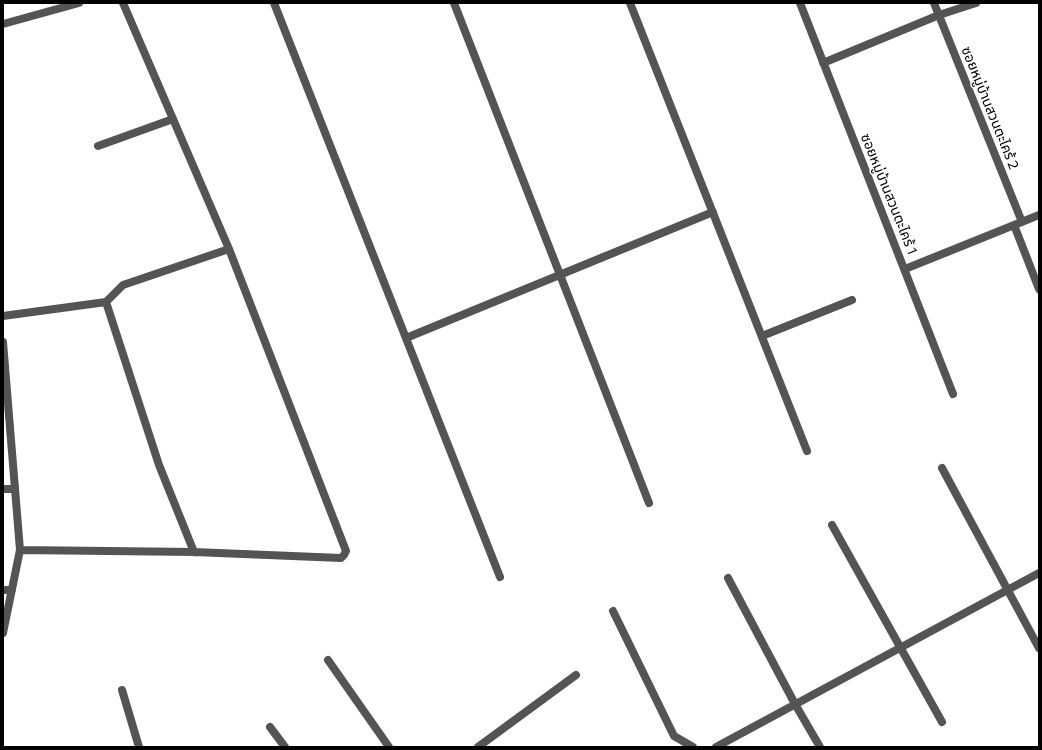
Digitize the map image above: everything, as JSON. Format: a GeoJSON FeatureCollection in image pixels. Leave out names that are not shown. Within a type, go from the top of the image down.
{"type":"FeatureCollection","features":[{"type":"Feature","properties":{"kind":"street"},"geometry":{"type":"LineString","coordinates":[[3,24],[79,3]]}},
{"type":"Feature","properties":{"kind":"street"},"geometry":{"type":"LineString","coordinates":[[20,550],[194,552],[341,558],[346,551],[229,249],[123,3]]}},
{"type":"Feature","properties":{"kind":"street"},"geometry":{"type":"LineString","coordinates":[[274,3],[500,577]]}},
{"type":"Feature","properties":{"kind":"street"},"geometry":{"type":"LineString","coordinates":[[454,3],[649,503]]}},
{"type":"Feature","properties":{"kind":"street"},"geometry":{"type":"LineString","coordinates":[[630,3],[807,451]]}},
{"type":"Feature","properties":{"kind":"street","name":"ซอยหมู่บ้านสวนตะไคร้ 1"},"geometry":{"type":"LineString","coordinates":[[800,3],[953,394]]}},
{"type":"Feature","properties":{"kind":"street","name":"ซอยหมู่บ้านสวนตะไคร้ 2"},"geometry":{"type":"LineString","coordinates":[[934,3],[1022,222]]}},
{"type":"Feature","properties":{"kind":"street"},"geometry":{"type":"LineString","coordinates":[[823,63],[939,14],[976,3]]}},
{"type":"Feature","properties":{"kind":"street"},"geometry":{"type":"LineString","coordinates":[[98,146],[173,119]]}},
{"type":"Feature","properties":{"kind":"street"},"geometry":{"type":"LineString","coordinates":[[406,338],[713,212]]}},
{"type":"Feature","properties":{"kind":"street"},"geometry":{"type":"LineString","coordinates":[[905,269],[1039,216]]}},
{"type":"Feature","properties":{"kind":"street"},"geometry":{"type":"LineString","coordinates":[[1014,225],[1039,289]]}},
{"type":"Feature","properties":{"kind":"street"},"geometry":{"type":"LineString","coordinates":[[3,316],[106,302],[123,285],[229,249]]}},
{"type":"Feature","properties":{"kind":"street"},"geometry":{"type":"LineString","coordinates":[[762,336],[852,300]]}},
{"type":"Feature","properties":{"kind":"street"},"geometry":{"type":"LineString","coordinates":[[106,302],[159,465],[194,552]]}},
{"type":"Feature","properties":{"kind":"street"},"geometry":{"type":"LineString","coordinates":[[3,342],[5,384],[20,550],[7,590],[3,633]]}},
{"type":"Feature","properties":{"kind":"street"},"geometry":{"type":"LineString","coordinates":[[942,468],[1039,648]]}},
{"type":"Feature","properties":{"kind":"street"},"geometry":{"type":"LineString","coordinates":[[3,489],[15,489]]}},
{"type":"Feature","properties":{"kind":"street"},"geometry":{"type":"LineString","coordinates":[[832,525],[942,722]]}},
{"type":"Feature","properties":{"kind":"street"},"geometry":{"type":"LineString","coordinates":[[716,747],[1039,574]]}},
{"type":"Feature","properties":{"kind":"street"},"geometry":{"type":"LineString","coordinates":[[728,578],[795,704],[820,747]]}},
{"type":"Feature","properties":{"kind":"street"},"geometry":{"type":"LineString","coordinates":[[613,612],[674,736],[693,747]]}},
{"type":"Feature","properties":{"kind":"street"},"geometry":{"type":"LineString","coordinates":[[328,660],[389,747]]}},
{"type":"Feature","properties":{"kind":"street"},"geometry":{"type":"LineString","coordinates":[[478,747],[576,674]]}},
{"type":"Feature","properties":{"kind":"street"},"geometry":{"type":"LineString","coordinates":[[122,690],[139,747]]}},
{"type":"Feature","properties":{"kind":"street"},"geometry":{"type":"LineString","coordinates":[[270,727],[285,747]]}}]}
